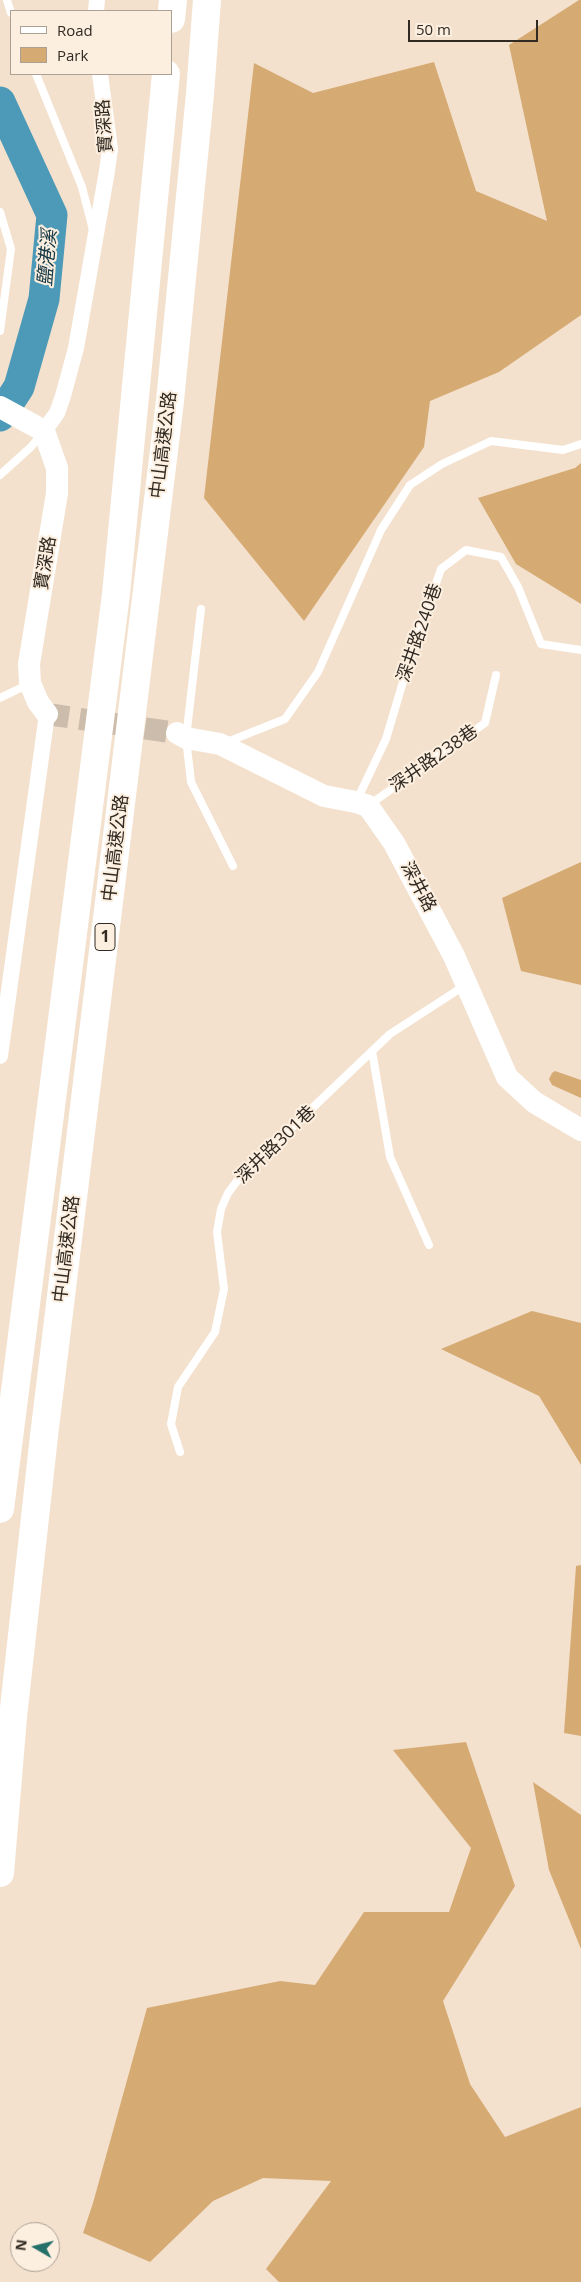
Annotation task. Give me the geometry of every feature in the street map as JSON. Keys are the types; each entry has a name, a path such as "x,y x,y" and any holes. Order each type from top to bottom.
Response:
{"highway":[{"name":"中山高速公路","path":"0,1873 14,1717 44,1436 170,401 200,94 207,0"},
{"name":"中山高速公路","path":"0,1509 116,594 166,75"}],"street":[{"name":"寶深路","path":"0,1056 48,714 38,702 30,683 29,664 58,482 54,459 44,431 56,413 63,396 83,317 110,149 100,75"},
{"path":"0,407 44,431"},
{"path":"182,736 220,744 324,796 362,804"},
{"name":"深井路","path":"362,804 394,843 454,956 508,1077 534,1102 581,1130"}],"lane":[{"path":"36,75 82,188 95,239"},
{"path":"0,212 11,249 0,331"},
{"path":"0,475 31,447 44,431"},
{"path":"220,744 285,719 318,672 381,530 410,485 442,464 491,441 564,450 581,444"},
{"name":"深井路240巷","path":"362,804 386,739 408,665 441,569 466,550 501,556 518,587 541,644 581,650"},
{"path":"201,609 182,736 191,782 233,866"},
{"name":"深井路238巷","path":"362,804 485,723 496,676"},
{"path":"0,698 30,683"},
{"name":"深井路301巷","path":"180,1452 171,1424 178,1387 215,1332 224,1290 217,1232 228,1193 241,1176 390,1034 466,984"},
{"path":"372,1051 390,1157 429,1245"}],"green space":[{"path":"581,0 581,315 499,372 430,401 424,447 304,621 204,498 254,63 313,93 434,62 476,191 547,221 509,45"},
{"path":"581,463 581,604 516,564 478,498 575,468"},
{"path":"581,862 581,985 521,971 502,898"},
{"path":"555,1071 581,1080 581,1098 552,1085 549,1079"},
{"path":"532,1311 581,1323 581,1465 539,1396 441,1349"},
{"path":"581,1565 581,1736 564,1733 576,1566"},
{"path":"466,1742 515,1886 443,2001 470,2084 505,2137 581,2107 581,2282 279,2282 266,2269 331,2181 263,2178 213,2201 150,2262 83,2233 147,2008 280,1981 315,1985 364,1912 449,1912 471,1848 393,1750"},
{"path":"533,1782 581,1815 581,1949 549,1870"}],"waterway":[{"name":"鹽港溪","path":"0,102 52,215 44,299 19,387 0,416"}],"tunnel":[{"path":"47,714 177,733"}]}
